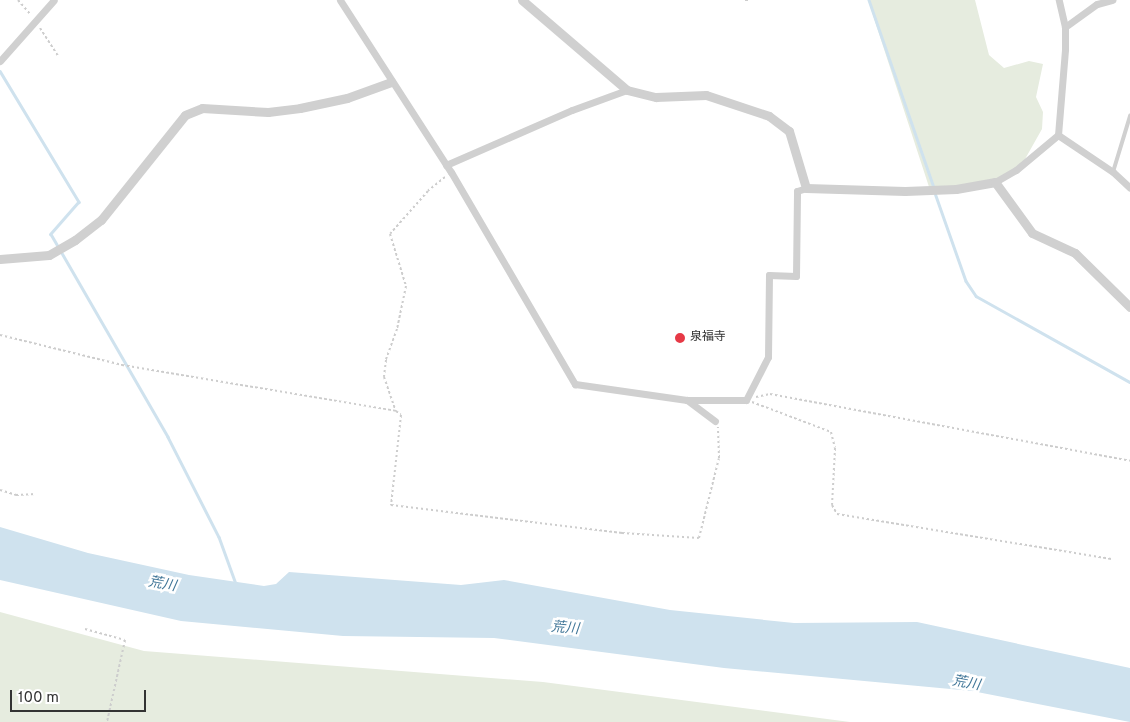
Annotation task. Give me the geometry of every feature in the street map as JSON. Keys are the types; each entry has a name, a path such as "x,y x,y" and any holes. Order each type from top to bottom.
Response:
{"street":[{"path":"0,61 54,0"},
{"path":"340,0 391,82 451,172 575,384 687,400 746,400 768,357 769,275 796,276 797,191 806,188 905,191 956,189 995,182 1016,170 1058,135 1065,28 1059,0"},
{"path":"522,0 627,90 656,97 706,95 769,116 790,131 806,188"},
{"path":"1065,28 1097,4 1112,0"},
{"path":"0,259 49,255 75,240 101,220 185,114 202,108 268,112 300,108 347,98 391,82"},
{"path":"446,165 572,110 627,90"},
{"path":"1058,135 1114,172 1130,188"},
{"path":"995,182 1032,233 1076,253 1130,307"},
{"path":"687,400 715,421"}],"lane":[{"path":"1114,172 1130,116"}],"path":[{"path":"396,411 384,377 386,360 397,329 406,286 390,234 428,191 451,172"},
{"path":"0,335 122,365 396,411 401,415 391,505 622,533 699,538 719,458 719,430 715,421"},
{"path":"746,400 770,394 1130,461"},
{"path":"746,400 831,432 834,448 832,505 837,514 1111,559"},
{"path":"0,490 16,495 36,494"},
{"path":"85,629 125,640 107,722"}],"shaded area":[{"path":"868,0 975,0 989,55 1004,68 1029,61 1043,64 1036,97 1043,112 1042,129 1020,168 995,182 930,190"},
{"path":"0,612 144,651 543,682 850,722 0,722"}],"water":[{"name":"荒川","path":"0,527 88,553 189,575 264,586 276,584 289,572 461,585 504,580 670,610 794,623 917,622 1130,668 1130,722 972,691 724,668 494,638 343,636 181,621 0,580"}],"waterway":[{"path":"869,0 934,188"},
{"path":"0,71 79,202 51,234 168,437 219,537 236,584"},
{"path":"935,193 966,281 976,296 1130,382"}],"place":[{"name":"泉福寺","path":"680,338"}]}
